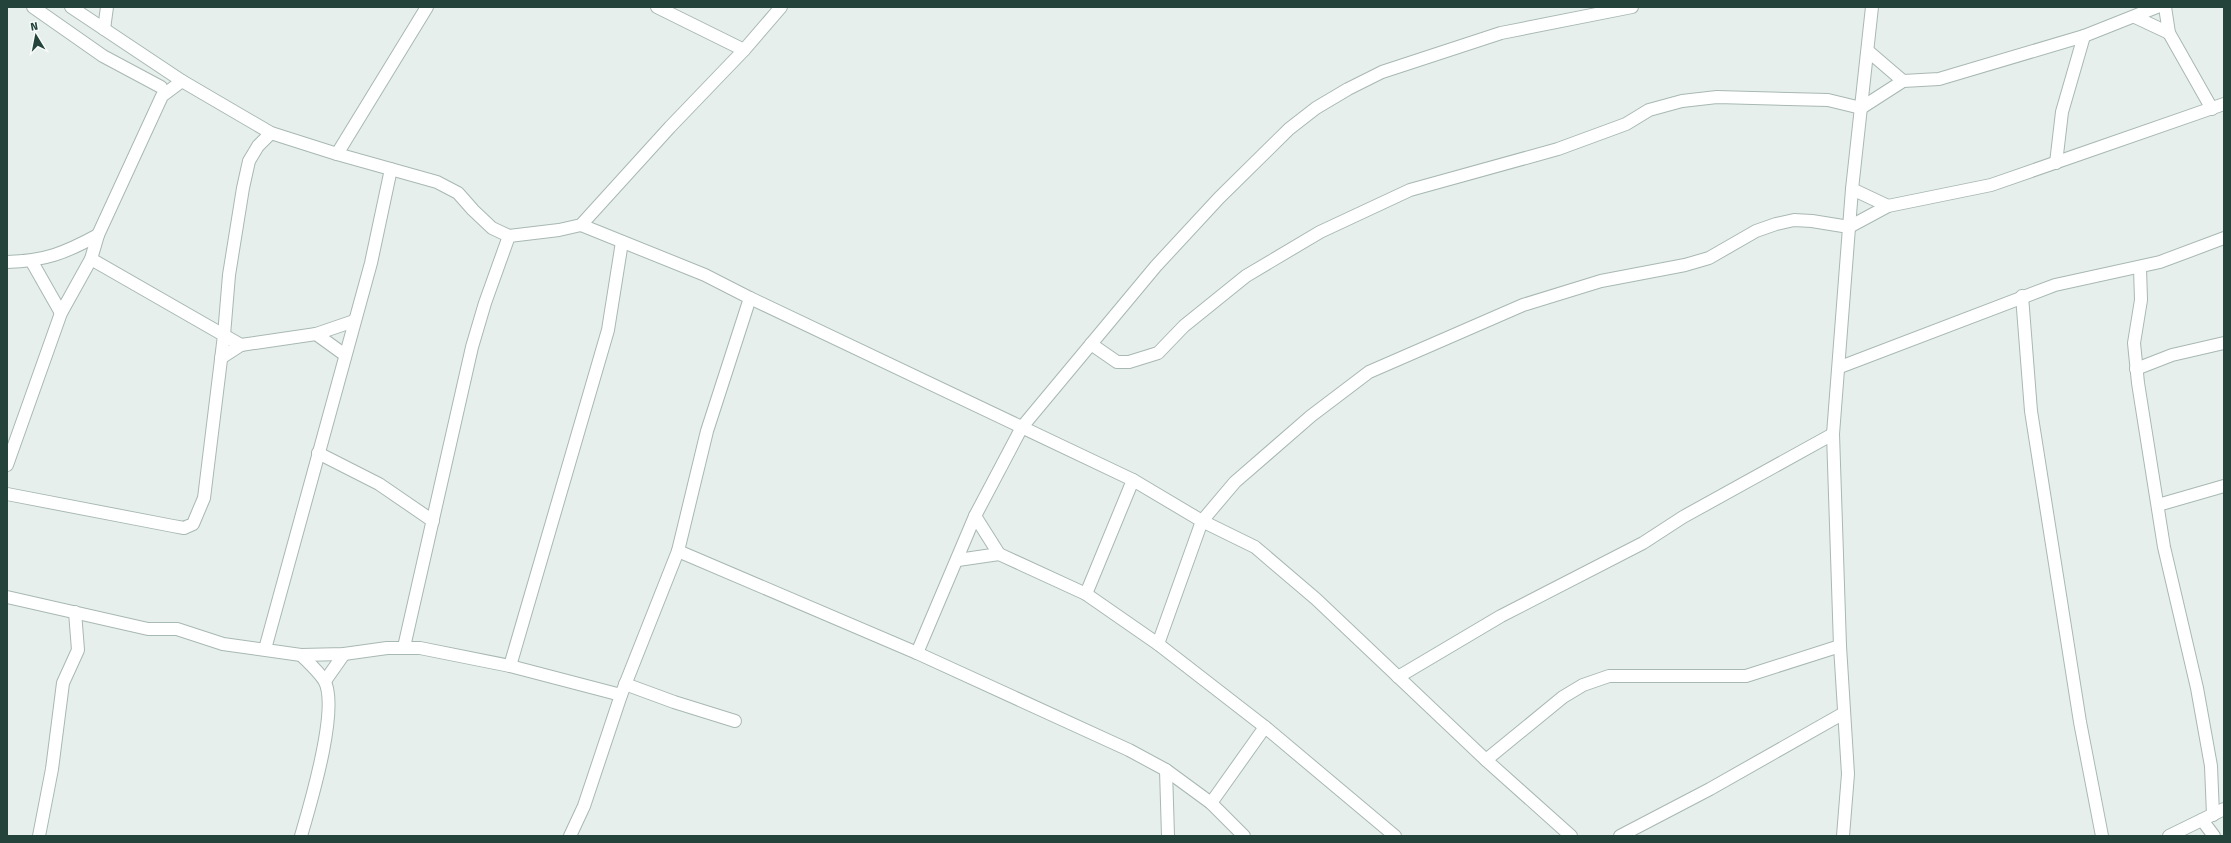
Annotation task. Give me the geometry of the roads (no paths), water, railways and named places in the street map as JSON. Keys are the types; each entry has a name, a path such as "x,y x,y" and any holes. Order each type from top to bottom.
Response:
{"street":[{"path":"33,7 103,56 162,91"},
{"path":"71,7 182,81 271,133 337,154 437,182 458,192 473,210 492,228 510,236 559,230 581,225 670,127 744,50 781,7"},
{"path":"104,29 107,7"},
{"path":"337,154 427,7"},
{"path":"657,7 744,50"},
{"path":"917,652 958,560 975,516 1022,427 1156,266 1219,198 1289,129 1322,104 1382,72 1450,48 1501,33 1632,7"},
{"path":"1844,836 1848,774 1840,646 1833,434 1840,366 1852,189 1872,7"},
{"path":"1091,344 1117,362 1129,362 1158,353 1184,326 1246,276 1320,232 1410,190 1564,146 1626,124 1650,110 1682,100 1717,97 1828,100 1860,108 1903,81 1939,78 2084,36 2157,7"},
{"path":"2165,7 2169,33 2212,109"},
{"path":"2135,17 2169,33"},
{"path":"2056,163 2062,112 2084,36"},
{"path":"1868,51 1903,81"},
{"path":"7,465 60,313 91,259 98,235 162,91 156,63"},
{"path":"162,91 182,81"},
{"path":"1158,644 1202,521 1235,482 1310,416 1376,369 1523,305 1601,281 1685,265 1710,258 1756,230 1794,220 1812,221 1849,227 1888,206 1991,185 2224,104"},
{"path":"7,494 184,528 193,524 204,498 224,335 229,275 243,188 249,162 258,146 271,133"},
{"path":"265,649 344,355 371,263 391,169"},
{"path":"1852,189 1888,206"},
{"path":"581,225 705,275 750,298 1133,480 1202,521 1254,547 1316,599 1486,760 1571,836"},
{"path":"7,262 32,262 72,249 98,235"},
{"path":"404,647 472,347 485,303 510,236"},
{"path":"1840,366 2022,296 2055,285 2140,268 2167,260 2224,238"},
{"path":"510,666 608,330 622,242"},
{"path":"91,259 241,344"},
{"path":"32,262 60,313"},
{"path":"2140,268 2141,300 2134,343 2136,368 2164,547 2197,688 2211,766 2213,815"},
{"path":"2022,296 2032,418 2080,722 2102,836"},
{"path":"570,836 584,806 623,690 678,552 707,431 750,298"},
{"path":"221,358 241,344 316,334 354,321"},
{"path":"316,334 344,355"},
{"path":"2136,368 2172,355 2224,343"},
{"path":"1398,677 1501,616 1643,543 1683,517 1833,434"},
{"path":"318,453 379,484 433,521"},
{"path":"1086,594 1133,480"},
{"path":"2158,505 2224,486"},
{"path":"975,516 999,554"},
{"path":"678,552 917,652 1081,727 1166,770 1211,803 1244,836"},
{"path":"958,560 999,554 1086,594 1158,644 1265,727 1395,836"},
{"path":"7,597 148,629 177,629 223,644 301,655 344,654 404,647 420,648 623,690 674,702 735,721"},
{"path":"39,836 52,769 63,682 78,650 75,612"},
{"path":"1486,760 1563,697 1583,685 1609,676 1746,676 1840,646"},
{"path":"325,681 344,654"},
{"path":"301,655 325,681 328,722 318,779 302,836"},
{"path":"1620,836 1710,789 1844,713"},
{"path":"1211,803 1265,727"},
{"path":"1166,770 1168,836"},
{"path":"2169,836 2224,809"},
{"path":"2202,820 2214,836"}]}
